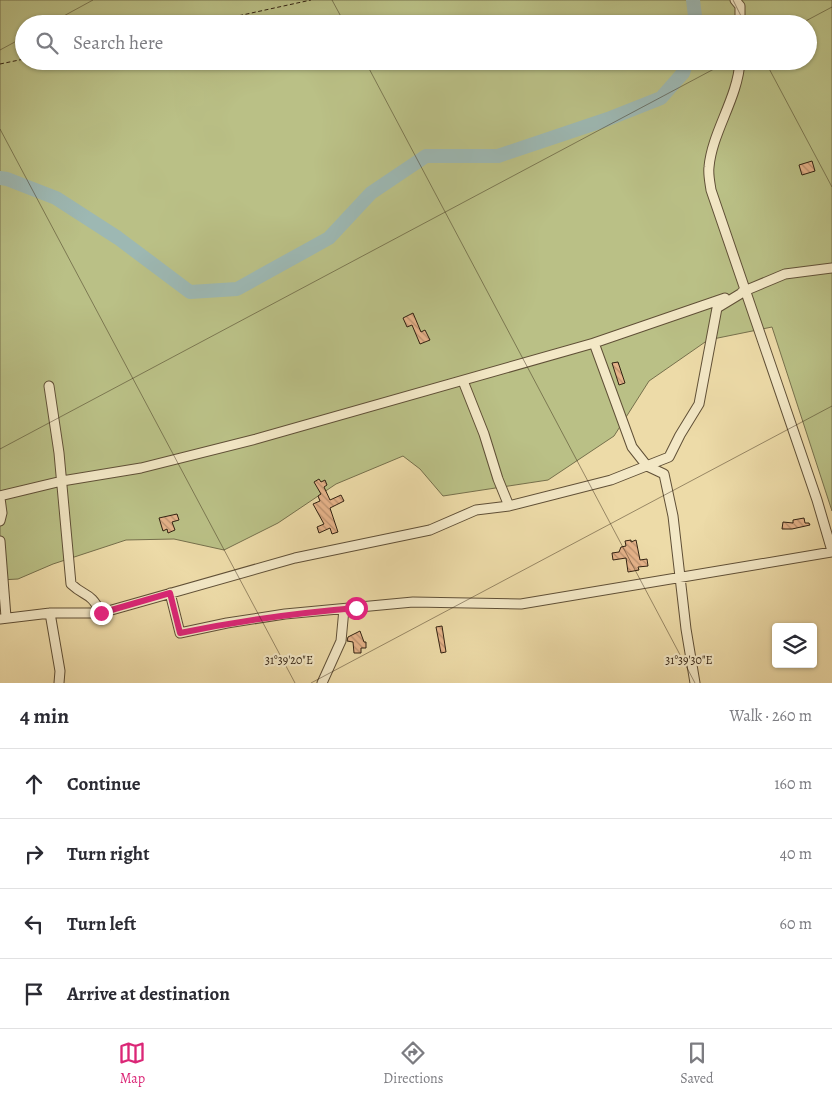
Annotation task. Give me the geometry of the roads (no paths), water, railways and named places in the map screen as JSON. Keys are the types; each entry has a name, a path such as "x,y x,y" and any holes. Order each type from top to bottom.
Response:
{"street":[{"path":"736,0 740,6 740,15"},
{"path":"170,593 180,633 276,616 413,602 521,604 832,552 817,500 711,190 709,167 716,138 730,104 738,70"},
{"path":"0,520 2,513 0,497 62,480 141,468 256,439 594,343 746,291 785,274 832,268"},
{"path":"0,542 3,618 50,613 101,613 294,558 430,530 476,510 510,506 611,480 669,457 699,404 717,308 746,291"},
{"path":"594,343 632,447 647,466 664,474 674,516 686,629 696,683"},
{"path":"463,381 484,434 498,480 510,506"},
{"path":"49,386 62,480 71,584 95,600 101,613"},
{"path":"322,683 342,641 344,609"},
{"path":"50,613 60,671 59,683"}],"waterway":[{"path":"693,0 695,15"},
{"path":"0,178 56,198 118,238 190,292 237,289 329,238 371,193 426,156 498,156 608,119 661,98 684,70"}]}
